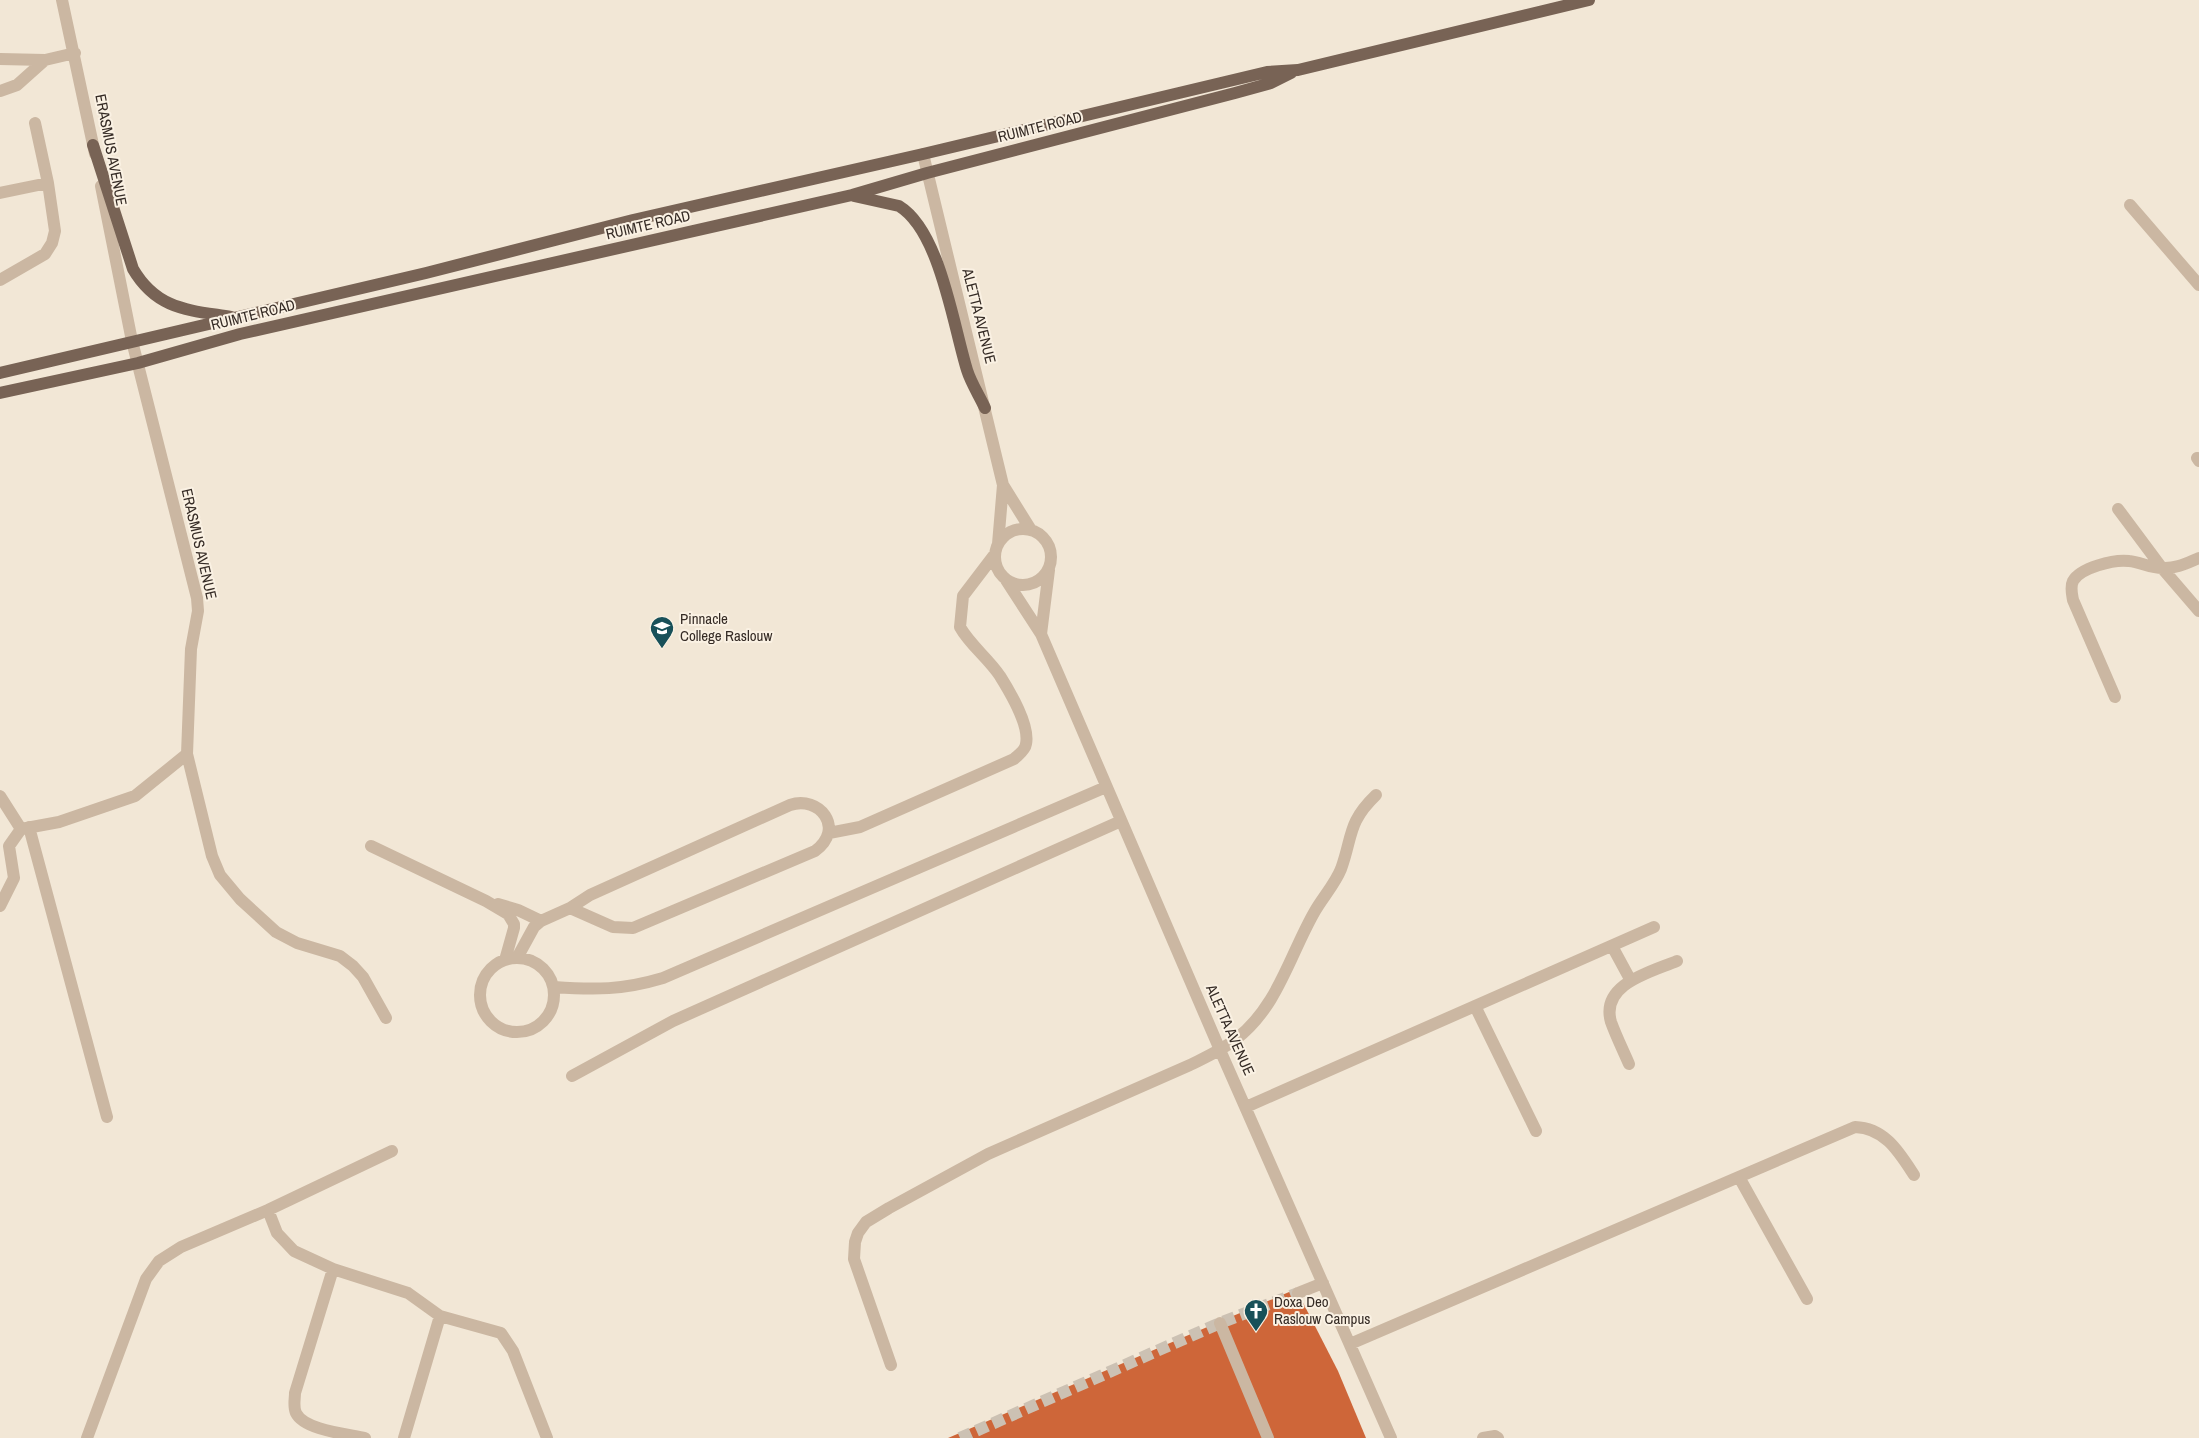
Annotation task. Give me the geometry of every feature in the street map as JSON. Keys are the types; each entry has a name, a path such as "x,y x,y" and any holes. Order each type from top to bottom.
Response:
{"main road":[{"name":"RUIMTE ROAD","path":"0,373 436,271 632,220 923,154 1267,72 1298,70 1589,0"},
{"name":"RUIMTE ROAD","path":"0,393 138,363 240,334 852,196 928,172 1271,83 1298,70"},
{"path":"93,145 133,269 141,282 153,295 171,305 238,318"},
{"path":"852,196 899,206 921,228 948,295 968,371 985,408"}],"street":[{"name":"ERASMUS AVENUE","path":"62,0 75,54 132,341 198,606 192,649 187,754 212,856 220,875 240,900 276,932 297,943 340,956 353,966 363,977 386,1018"},
{"path":"0,59 45,60 75,54"},
{"path":"0,91 17,85 45,60"},
{"path":"0,280 45,254 52,243 55,224 35,123"},
{"name":"ALETTA AVENUE","path":"923,154 1003,485 1031,530"},
{"path":"0,194 48,183"},
{"path":"2130,205 2199,285"},
{"name":"ALETTA AVENUE","path":"996,549 1003,485"},
{"path":"2118,509 2162,568 2199,611"},
{"path":"829,833 860,827 1014,759 1023,750 1026,745 1026,731 1022,716 999,675 960,627 963,596 1004,536 1012,531 1031,530 1044,538 1051,550 1052,560 1041,634"},
{"path":"996,549 996,564 1000,573 1006,580 1015,584 1035,583 1043,578 1049,570"},
{"path":"2114,697 2073,600 2071,586 2073,581 2079,573 2101,564 2116,561 2127,560 2162,568 2176,568 2199,558"},
{"name":"ALETTA AVENUE","path":"1006,580 1041,634 1220,1050 1391,1438"},
{"path":"0,906 14,878 9,846 25,828 59,822 135,796 187,754"},
{"path":"554,987 587,989 625,988 664,978 1106,787"},
{"path":"891,1365 854,1259 855,1242 866,1222 988,1154 1220,1050 1252,1025 1278,987 1315,911 1340,870 1349,835 1356,819 1364,806 1376,795"},
{"path":"0,796 25,828 108,1117"},
{"path":"511,959 534,927 541,921 570,908 590,895 798,803 806,804 821,811 828,821 829,833 824,844 815,851 632,928 613,927 570,908"},
{"path":"572,1076 673,1021 1121,821"},
{"path":"371,846 486,901 508,914 514,924 511,959"},
{"path":"486,901 518,910 541,921"},
{"path":"1246,1107 1654,927"},
{"path":"1612,946 1631,982"},
{"path":"511,959 529,960 540,966 549,975 554,987 553,1004 545,1021 535,1028 524,1032 512,1032 500,1028 491,1021 484,1011 480,999 481,987 486,976 494,966 511,959"},
{"path":"1629,1064 1611,1021 1609,1008 1612,996 1623,986 1677,961"},
{"path":"1475,1006 1536,1131"},
{"path":"1350,1344 1855,1127 1869,1128 1883,1136 1896,1147 1914,1175"},
{"path":"87,1438 146,1279 169,1253 268,1210 392,1151"},
{"path":"1739,1177 1806,1299"},
{"path":"268,1210 278,1233 289,1247 333,1269 408,1293 440,1316 492,1330 504,1336 513,1351 547,1438"},
{"path":"333,1269 295,1393 294,1404 296,1413 303,1422 324,1430 365,1438"},
{"path":"1298,1293 1323,1283"},
{"path":"404,1438 440,1316"},
{"path":"1220,1323 1268,1438"},
{"path":"1483,1438 1494,1436 1498,1438"}],"building":[{"name":"Doxa Deo Raslouw Campus","path":"1296,1289 1338,1371 1366,1438 948,1438"}],"tunnel":[{"path":"960,1438 1220,1323 1298,1293"}],"place":[{"name":"Pinnacle College Raslouw","path":"662,649"},
{"name":"Doxa Deo Raslouw Campus","path":"1256,1332"}]}
